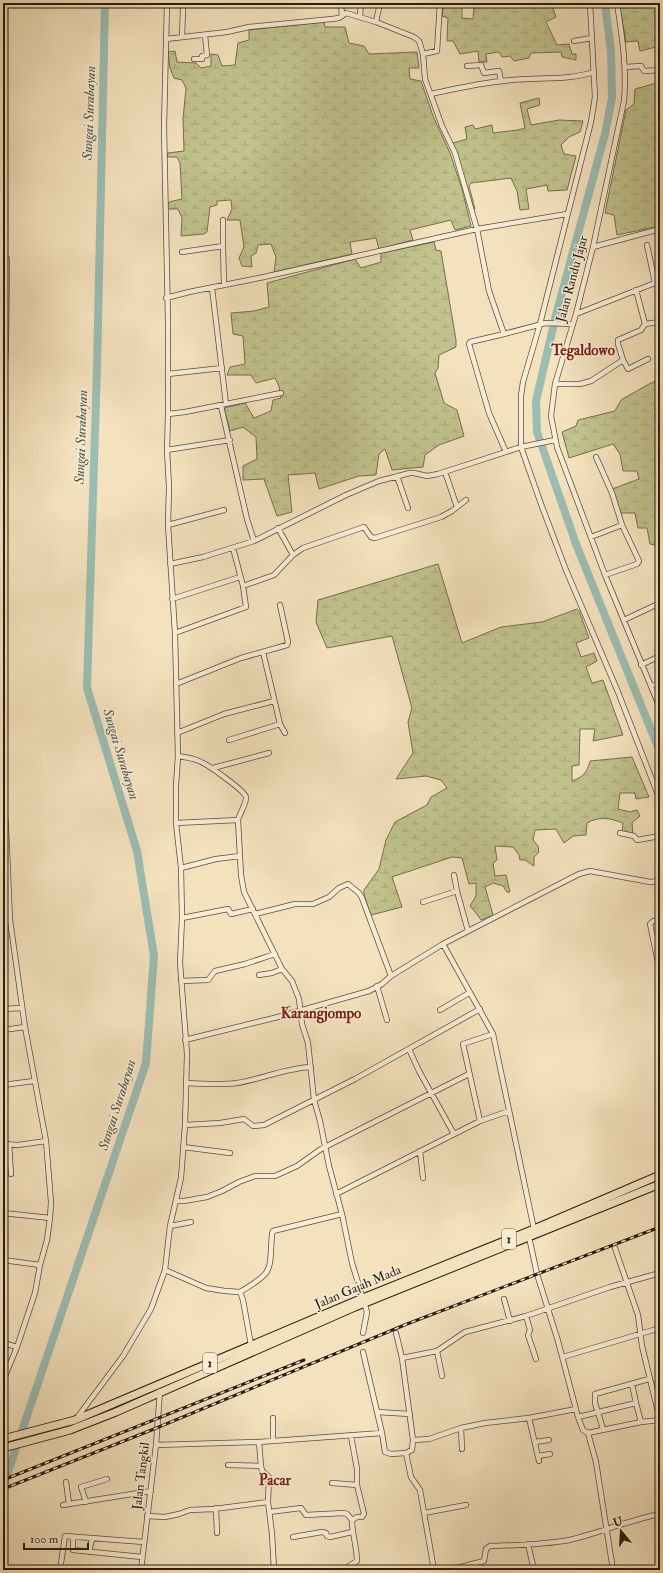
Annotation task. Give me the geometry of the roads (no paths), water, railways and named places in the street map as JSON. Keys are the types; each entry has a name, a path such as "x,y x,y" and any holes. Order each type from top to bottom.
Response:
{"highway":[{"name":"Jalan Gajah Mada","path":"68,1426 75,1420 160,1384 660,1176"},
{"name":"Jalan Gajah Mada","path":"68,1426 160,1392 359,1302 529,1237 660,1184"},
{"name":"1","path":"3,1440 68,1426"},
{"name":"1","path":"3,1448 68,1426"}],"street":[{"path":"75,1420 123,1356 151,1309 165,1270 170,1226 181,1178 185,1125 187,1083 186,1040 180,956 182,918 181,868 176,822 178,756 176,684 177,632 172,564 169,487 168,298 164,127 167,3"},
{"path":"341,3 342,16"},
{"path":"360,16 361,3"},
{"path":"376,22 380,3"},
{"path":"423,54 437,51 440,3"},
{"path":"590,3 595,97 591,122 540,324 523,382 521,396 524,446 541,504 566,570 618,692 660,800"},
{"name":"Jalan Randu Jajar","path":"617,3 628,67 624,101 593,247 576,314 554,384 551,416 553,441 645,663 656,685 660,708"},
{"path":"182,37 183,9"},
{"path":"166,39 227,32 249,27 332,19 347,13 376,22 414,37 419,41 423,54 424,74 442,126 455,153 477,228 489,291 504,334"},
{"path":"194,59 202,59 202,56 207,56 205,35"},
{"path":"574,41 592,38"},
{"path":"467,66 481,65 484,73 498,71 501,81"},
{"path":"628,67 641,66 644,71 660,70"},
{"path":"431,94 501,81 566,78 594,72"},
{"path":"168,298 189,292 224,286 477,228 567,214"},
{"path":"223,220 224,286"},
{"path":"593,247 660,229"},
{"path":"576,314 658,282 647,245"},
{"path":"182,252 223,246"},
{"path":"3,403 6,343 7,259"},
{"path":"212,288 222,368 223,405 247,519 254,541"},
{"path":"636,290 645,324 641,330 618,341 623,360 628,369 648,359"},
{"path":"645,324 660,322"},
{"path":"506,452 489,413 469,344 470,342 540,324 572,324"},
{"path":"554,384 580,384 590,381 623,360"},
{"path":"168,374 222,368"},
{"path":"168,414 223,405 281,393"},
{"path":"169,450 230,440"},
{"path":"172,564 254,541 346,495 397,476 414,473 430,476 524,446 553,441"},
{"path":"596,457 612,493 622,525 639,562 608,574"},
{"path":"445,472 457,507"},
{"path":"397,476 408,508"},
{"path":"243,586 274,575 293,555 303,548 364,527 371,537 375,538 441,517 466,500"},
{"path":"170,524 224,510"},
{"path":"593,536 622,525"},
{"path":"278,528 293,555"},
{"path":"177,632 246,607 243,586 233,548"},
{"path":"174,598 240,577"},
{"path":"627,619 660,603"},
{"path":"176,684 234,661 285,646 287,644 280,605"},
{"path":"263,652 280,724 285,733"},
{"path":"645,663 660,656"},
{"path":"177,733 224,714 274,701"},
{"path":"229,740 280,724"},
{"path":"213,768 269,753"},
{"path":"178,756 199,760 213,768 245,794 246,803 240,811 238,820 241,875 244,892 282,969 292,981 297,991 299,1010 308,1043 312,1101 320,1121 322,1149 336,1194 339,1215 352,1263 359,1302 367,1312 363,1333"},
{"path":"3,796 6,827 5,855 10,920 25,1027 46,1141 51,1202 47,1240 35,1293 17,1347 3,1381"},
{"path":"176,822 238,820"},
{"path":"620,833 634,836 637,840 660,836"},
{"path":"181,868 216,859 240,856"},
{"path":"186,1040 278,1017 369,991 443,944 583,872 608,874 650,882 660,881"},
{"path":"454,874 468,931"},
{"path":"182,918 228,909 231,914 255,912 295,904 313,904 329,897 339,888 348,884 359,893 362,898 391,976"},
{"path":"423,902 457,891"},
{"path":"3,922 10,920"},
{"path":"660,921 651,922 650,927 660,972"},
{"path":"443,944 493,1034 534,1229"},
{"path":"181,981 208,980 214,971 245,964 275,954"},
{"path":"259,975 272,973 282,969"},
{"path":"377,986 387,1020"},
{"path":"440,1010 469,993"},
{"path":"3,1009 22,1008"},
{"path":"185,1125 220,1123 244,1119 253,1126 264,1125 409,1049 480,1009"},
{"path":"3,1030 25,1027"},
{"path":"480,1121 463,1044 493,1034"},
{"path":"409,1049 454,1134"},
{"path":"187,1083 237,1083 309,1067"},
{"path":"176,1201 207,1197 255,1176 275,1176 297,1166 322,1149 469,1074"},
{"path":"3,1084 34,1080"},
{"path":"336,1194 480,1121 509,1111"},
{"path":"3,1144 18,1145 46,1141"},
{"path":"9,1144 11,1174"},
{"path":"183,1147 230,1153"},
{"path":"420,1151 423,1178"},
{"path":"3,1214 50,1218"},
{"path":"165,1270 206,1288 240,1292 261,1279 269,1268 273,1231 339,1215"},
{"path":"170,1226 191,1222"},
{"path":"529,1237 537,1274 549,1308 578,1417 583,1430 588,1434 596,1462 613,1570"},
{"path":"588,1434 640,1422 660,1420 649,1379 640,1334 640,1324 615,1248"},
{"path":"3,1260 40,1266"},
{"path":"402,1358 438,1351 465,1332 510,1321 627,1282 660,1274"},
{"path":"240,1292 243,1300 251,1346"},
{"path":"504,1298 510,1321"},
{"path":"526,1316 530,1330 528,1335 536,1359"},
{"path":"563,1357 660,1328"},
{"path":"363,1352 379,1433 385,1452 391,1454 406,1453 412,1450 413,1440 402,1358 396,1333"},
{"path":"3,1343 17,1347"},
{"path":"438,1351 442,1376"},
{"path":"603,1430 595,1394 649,1379"},
{"name":"Jalan Tangkil","path":"141,1570 156,1444 160,1384"},
{"path":"632,1384 640,1422"},
{"path":"578,1417 636,1403"},
{"path":"413,1440 429,1439 461,1428 485,1423 529,1418 576,1409"},
{"path":"376,1412 410,1414"},
{"path":"273,1418 273,1440"},
{"path":"529,1418 538,1458 550,1454"},
{"path":"461,1428 462,1449"},
{"path":"156,1444 259,1442 379,1433"},
{"path":"351,1436 358,1475 357,1485 364,1514 363,1516 352,1520"},
{"path":"535,1442 549,1440"},
{"path":"259,1442 262,1471 269,1477 268,1502 276,1570 295,1570"},
{"path":"406,1453 411,1478 420,1490 434,1570"},
{"path":"228,1465 261,1466"},
{"path":"86,1502 81,1487 106,1480"},
{"path":"66,1482 69,1504"},
{"path":"332,1483 357,1485"},
{"path":"63,1505 151,1491"},
{"path":"147,1516 165,1517 190,1510 268,1502"},
{"path":"424,1512 466,1505"},
{"path":"216,1508 217,1533"},
{"path":"269,1512 301,1508 306,1515 346,1513 352,1520 352,1532 357,1553 357,1561 349,1566 347,1570"},
{"path":"449,1570 484,1560 486,1549 490,1546 570,1540 606,1528 660,1514"},
{"path":"293,1537 322,1532 326,1533 327,1536 330,1537 352,1532"},
{"path":"60,1570 64,1537 66,1536 73,1538 144,1542"},
{"path":"73,1538 73,1550 142,1557"},
{"path":"90,1552 92,1539"},
{"path":"528,1544 534,1570"}],"waterway":[{"name":"Sungai Surabayan","path":"3,1487 146,1063 154,956 137,851 87,688 97,367 105,3"},
{"path":"605,3 611,52 612,98 605,134 556,315 536,401 537,432 576,544 660,752"}],"railway":[{"path":"3,1489 154,1429 407,1324 660,1227"},
{"path":"3,1480 304,1360"}],"district":[{"name":"Tegaldowo","path":"583,350"},
{"name":"Karangjompo","path":"321,1013"},
{"name":"Pacar","path":"275,1480"}]}
